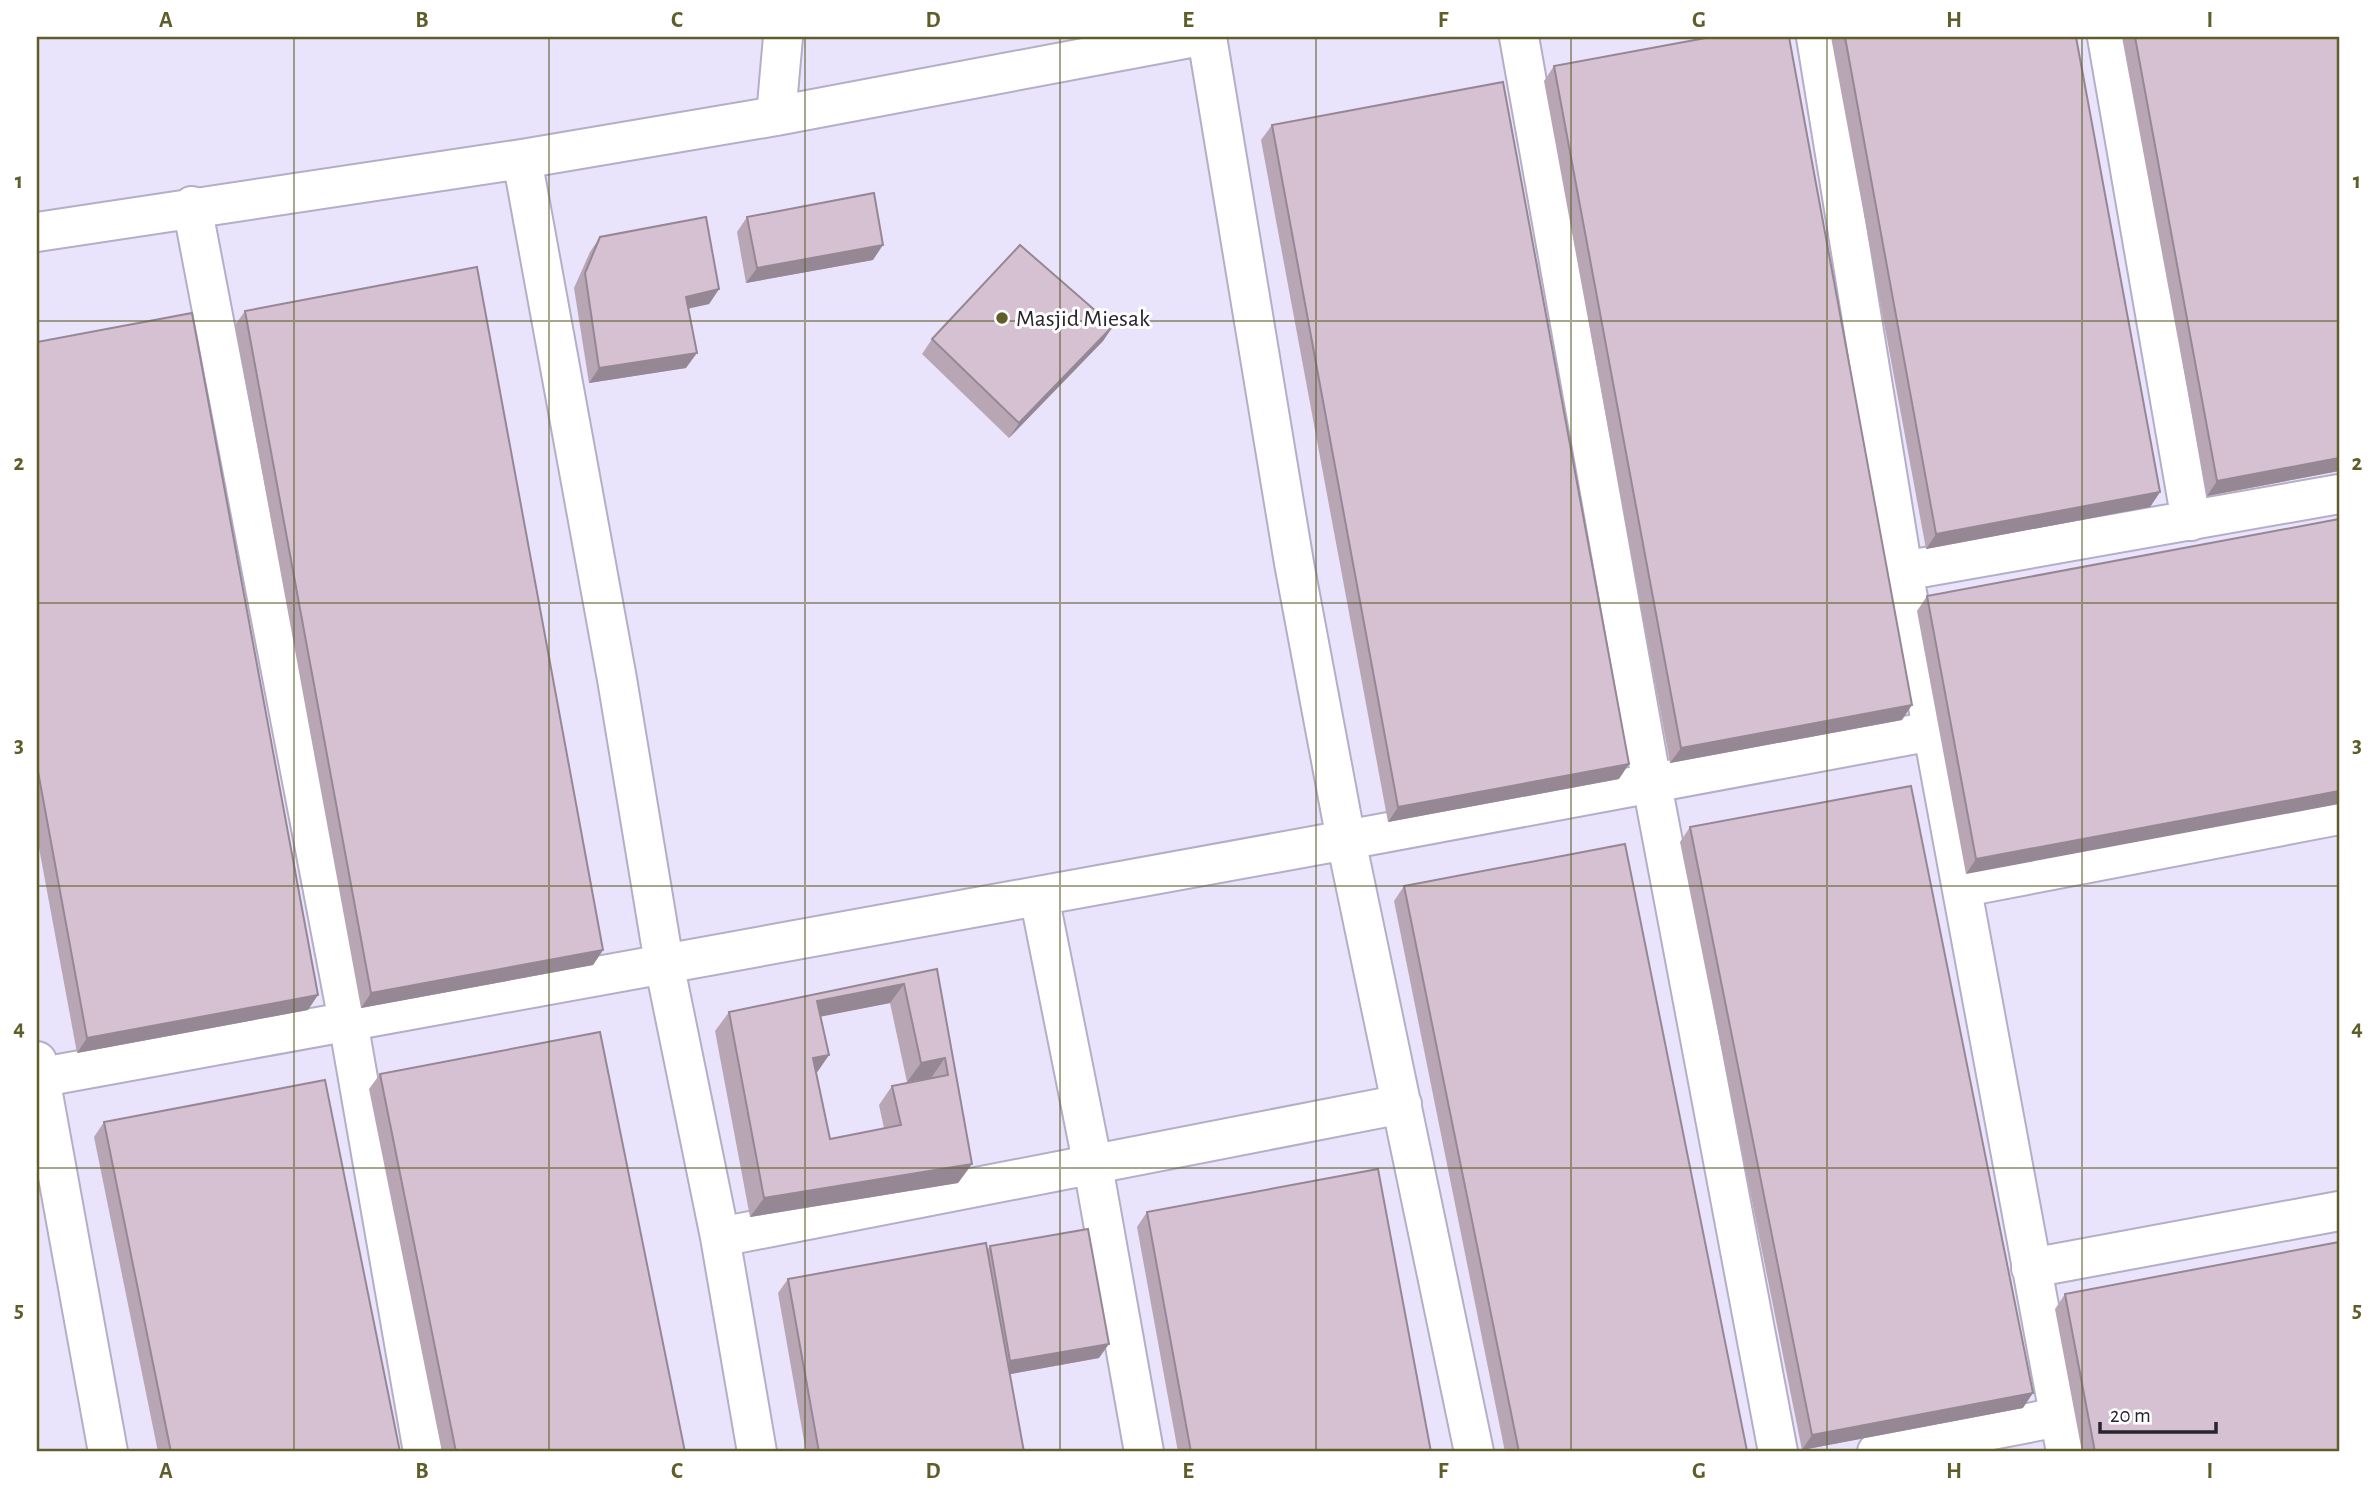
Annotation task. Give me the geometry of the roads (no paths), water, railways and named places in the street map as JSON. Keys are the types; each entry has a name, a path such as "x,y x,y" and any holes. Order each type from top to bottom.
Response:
{"street":[{"path":"776,116 783,37"},
{"path":"37,232 192,206 522,159 776,116 1195,37"},
{"path":"1207,37 1294,563 1346,841 1474,1452"},
{"path":"1519,37 1651,784 1778,1452"},
{"path":"1816,37 1903,571 1964,887 2062,1434 1877,1452"},
{"path":"2107,37 2191,521"},
{"path":"522,159 617,679 664,963 719,1237 757,1452"},
{"path":"192,206 348,1021 424,1452"},
{"path":"1903,571 2339,494"},
{"path":"108,1452 38,1072 348,1021 1346,841 1932,731"},
{"path":"1964,887 2339,816"},
{"path":"1039,896 1093,1166 1144,1452"},
{"path":"719,1237 1402,1104"},
{"path":"2031,1268 2339,1211"}],"place":[{"name":"Masjid Miesak","path":"1002,318"}]}
